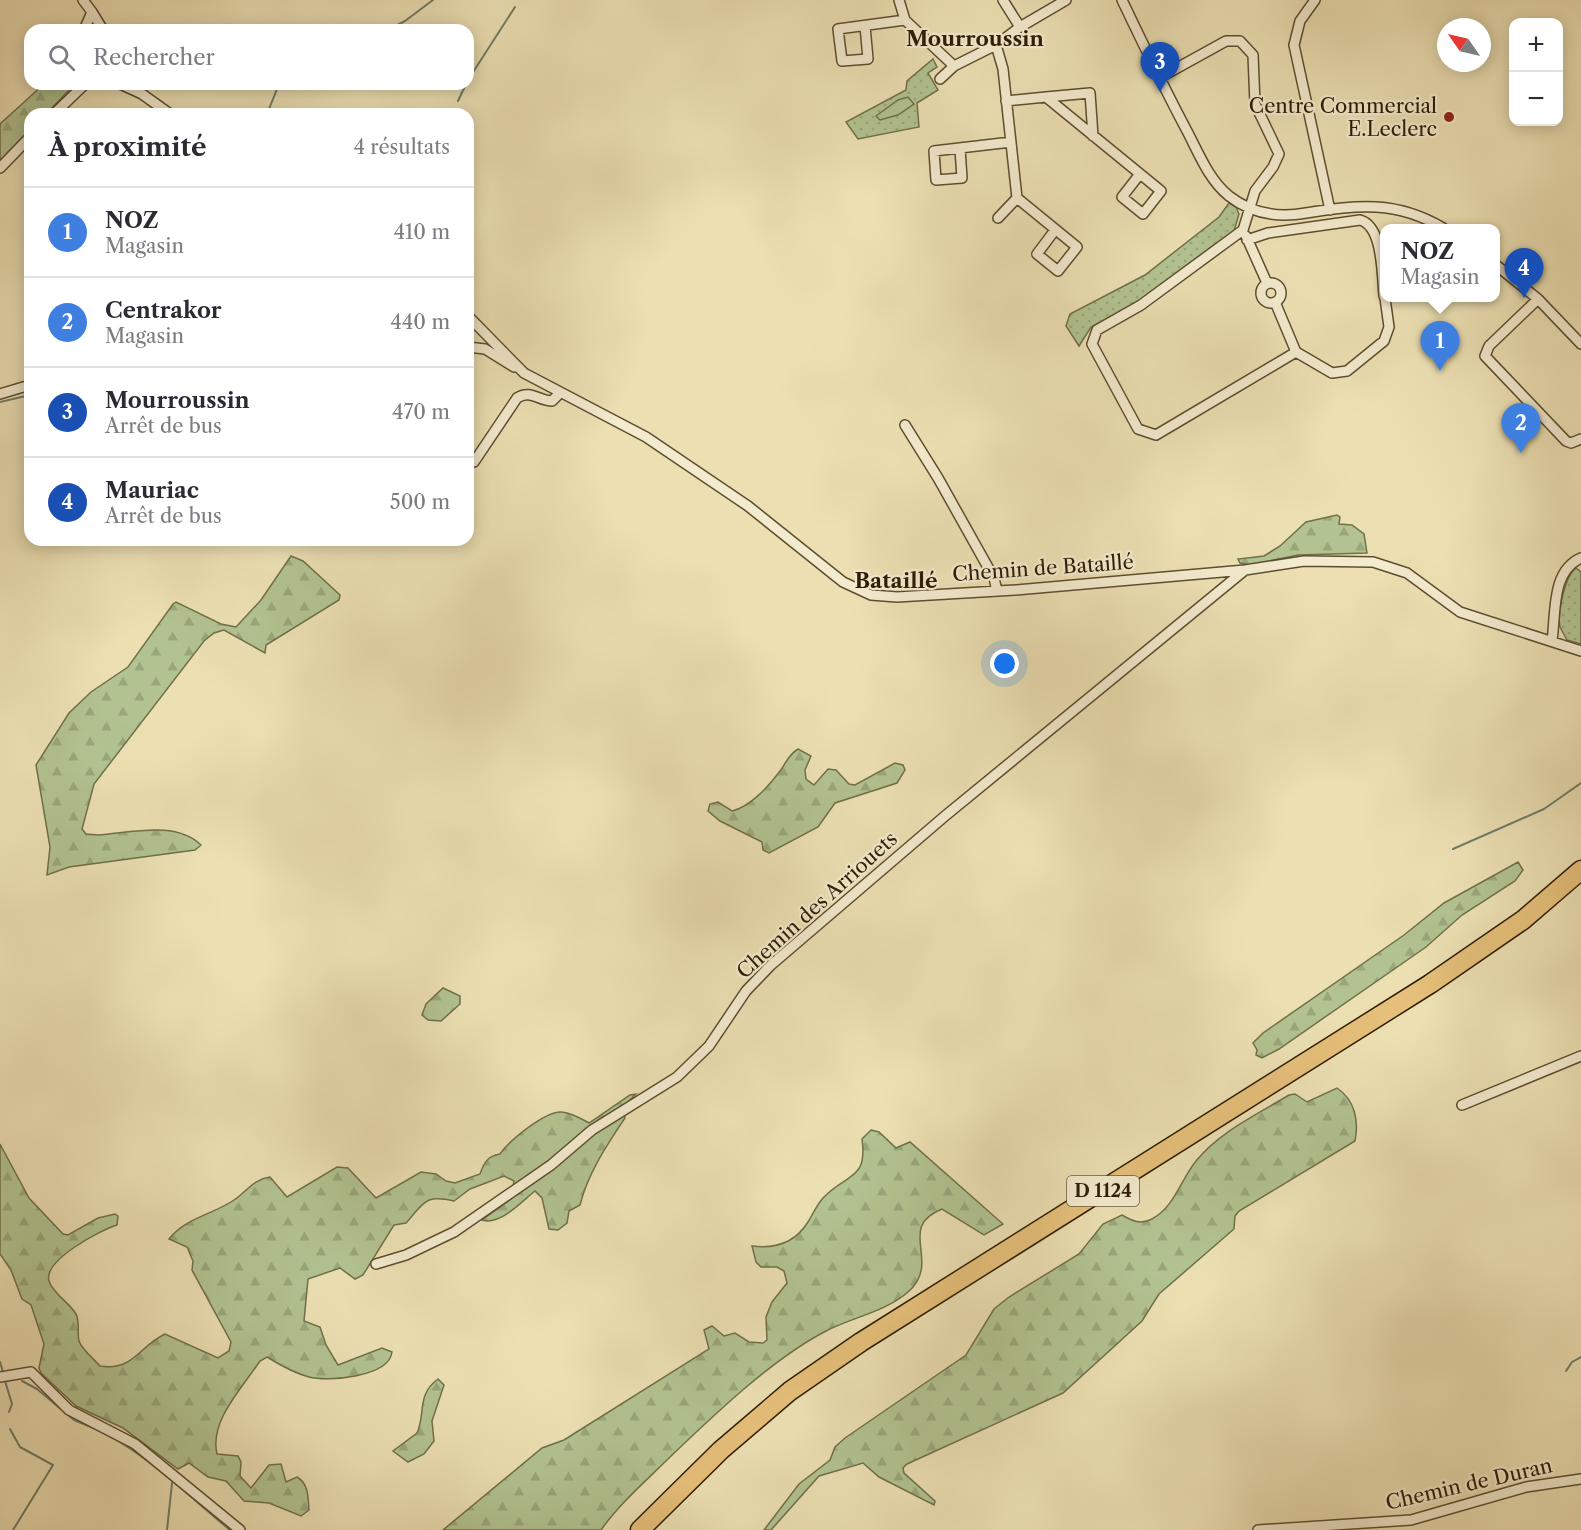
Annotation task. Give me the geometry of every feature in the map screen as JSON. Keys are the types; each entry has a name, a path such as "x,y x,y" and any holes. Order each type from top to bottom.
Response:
{"highway":[{"name":"D 1124","path":"640,1530 721,1450 799,1385 861,1342 1430,984 1523,920 1581,870"}],"street":[{"path":"83,0 99,24"},
{"path":"898,0 905,20 954,66"},
{"path":"1003,0 1020,27"},
{"path":"940,79 954,66 996,45 1020,27 1066,0"},
{"path":"1122,0 1159,78 1212,177 1230,197 1248,208 1278,216 1364,205 1384,206 1408,212 1434,224"},
{"path":"1315,0 1300,21 1294,45 1330,210"},
{"path":"87,24 92,12"},
{"path":"865,26 868,59 842,62 838,29 905,20"},
{"path":"1159,78 1226,41 1240,41 1247,46 1254,66 1255,104 1279,154 1248,208 1243,230 1267,283"},
{"path":"996,45 1003,69 1017,198 1077,247 1058,271 1037,254 1055,230"},
{"path":"60,108 79,90"},
{"path":"133,90 162,108"},
{"path":"139,90 142,94"},
{"path":"1006,100 1090,93 1093,136"},
{"path":"1046,97 1161,191 1143,214 1122,197 1140,174"},
{"path":"960,148 1011,142"},
{"path":"0,168 24,143"},
{"path":"998,218 1017,198"},
{"path":"1247,240 1268,233 1360,220 1366,222 1376,232 1380,261"},
{"path":"1243,230 1141,305 1104,324 1097,330 1092,344 1138,429 1150,435 1156,435 1296,352"},
{"path":"1500,268 1538,299 1581,344"},
{"path":"1267,283 1273,283 1280,288 1280,298 1275,302 1268,303 1262,297 1261,289 1267,283"},
{"path":"1538,299 1489,346 1485,356 1566,441 1571,443 1581,439"},
{"path":"1275,302 1296,352 1332,373 1347,371 1384,341 1389,327 1386,302"},
{"name":"Chemin de Bataillé","path":"474,322 524,373 646,437 748,506 843,582 857,590 882,597 997,591 1245,570 1304,561 1335,560 1383,564 1407,573 1460,612 1581,651"},
{"path":"474,348 485,349 524,373"},
{"path":"0,394 24,387"},
{"path":"474,462 517,398 523,394 531,394 552,401 559,394"},
{"path":"905,425 938,478 994,578 997,591"},
{"path":"1552,641 1561,578 1571,563 1581,558"},
{"name":"Chemin des Arriouets","path":"376,1264 406,1255 454,1232 551,1165 592,1130 685,1071 709,1046 746,991 777,960 999,771 1245,570"},
{"path":"1462,1105 1581,1056"},
{"path":"0,1377 31,1372 69,1410 135,1444 240,1530"},
{"name":"Chemin de Duran","path":"1258,1530 1410,1520 1526,1486 1581,1479"}],"green space":[{"path":"933,59 937,67 928,73 938,90 917,103 919,127 858,139 846,122 906,90 907,81"},
{"path":"37,90 69,90 52,108 24,108 24,136 0,161 0,124"},
{"path":"908,97 914,104 898,115 880,120 876,116 898,100"},
{"path":"1229,203 1236,207 1239,214 1234,231 1140,301 1091,327 1079,346 1066,326 1070,314 1145,275 1219,217"},
{"path":"1337,515 1340,517 1339,524 1352,525 1364,534 1367,553 1298,555 1250,565 1240,563 1238,559 1264,556 1280,546 1306,522"},
{"path":"291,556 303,561 340,595 339,600 266,645 265,653 224,630 214,633 204,641 94,784 82,829 86,834 166,830 191,837 201,845 195,850 69,867 47,875 50,847 36,765 69,713 91,692 128,667 173,604 176,602 221,624 236,627 261,600"},
{"path":"1576,568 1581,572 1581,644 1567,640 1559,621 1565,586"},
{"path":"798,749 811,756 805,770 806,779 814,785 828,769 836,770 849,784 855,785 895,763 903,765 905,770 897,783 835,803 818,827 769,853 763,850 762,842 720,821 708,811 710,804 718,802 732,811 752,801 780,771 789,756"},
{"path":"1518,862 1523,870 1515,881 1462,915 1426,947 1279,1049 1262,1058 1256,1055 1257,1050 1253,1043 1263,1033 1404,935 1444,903"},
{"path":"443,988 460,996 460,1004 441,1021 428,1020 422,1015 426,1004"},
{"path":"1337,1088 1352,1105 1356,1119 1355,1141 1239,1211 1235,1216 1234,1229 1159,1294 1142,1321 1063,1393 907,1464 903,1468 904,1473 935,1501 934,1505 879,1477 863,1463 819,1476 771,1530 764,1530 799,1484 830,1460 835,1447 966,1355 994,1309 1009,1297 1079,1254 1103,1224 1122,1215 1137,1222 1152,1219 1160,1214 1172,1200 1196,1161 1227,1132 1289,1095 1295,1094 1307,1102"},
{"path":"636,1094 623,1107 625,1118 593,1171 580,1205 569,1211 567,1223 558,1230 549,1229 542,1198 535,1191 503,1216 489,1221 482,1220 511,1199 514,1181 504,1176 470,1189 454,1201 436,1199 421,1205 406,1223 394,1225 363,1275 355,1279 340,1268 308,1279 304,1321 320,1327 326,1345 338,1365 382,1348 392,1352 388,1360 369,1372 330,1379 309,1377 267,1357 260,1361 229,1405 218,1429 216,1442 217,1454 238,1456 241,1462 240,1476 251,1488 269,1465 281,1464 286,1482 297,1477 301,1480 307,1492 309,1510 301,1516 269,1503 244,1501 226,1481 208,1477 189,1463 178,1469 123,1428 76,1406 41,1373 39,1368 44,1344 31,1305 22,1299 11,1270 0,1254 0,1144 29,1198 63,1234 68,1235 98,1218 115,1214 118,1216 117,1225 87,1239 64,1255 55,1264 49,1281 54,1290 76,1314 79,1341 83,1348 100,1366 111,1367 128,1362 165,1334 218,1358 229,1351 231,1342 192,1270 193,1261 187,1247 169,1239 183,1226 226,1205 259,1180 270,1177 287,1197 337,1167 348,1168 376,1198 421,1172 436,1174 446,1181 455,1183 480,1174 489,1158 500,1154 519,1134 547,1116 562,1112 589,1123 630,1095"},
{"path":"871,1130 879,1132 896,1148 910,1142 1003,1224 984,1235 942,1209 928,1217 922,1226 920,1235 921,1269 918,1280 908,1292 889,1305 826,1331 765,1372 724,1406 670,1457 625,1501 601,1530 443,1530 542,1448 564,1440 709,1349 704,1330 712,1326 724,1336 735,1333 749,1342 763,1343 767,1340 766,1317 772,1302 787,1283 784,1271 777,1267 761,1267 756,1262 752,1246 776,1245 791,1240 797,1235 823,1198 858,1170 862,1162 862,1139"},
{"path":"438,1379 444,1385 432,1421 434,1441 424,1454 408,1462 393,1451 417,1433 424,1398 431,1385"}],"waterway":[{"path":"399,24 433,0"},
{"path":"474,71 515,7"},
{"path":"269,108 277,90"},
{"path":"458,101 463,90"},
{"path":"0,402 24,396"},
{"path":"1453,849 1544,809 1581,783"},
{"path":"1566,1371 1572,1362 1581,1357"},
{"path":"0,1362 3,1372"},
{"path":"5,1381 12,1404 9,1412"},
{"path":"22,1381 37,1389 74,1420 103,1432"},
{"path":"10,1429 20,1447 53,1465 13,1530"},
{"path":"108,1435 156,1467 230,1530"},
{"path":"167,1530 172,1483"}],"place":[{"name":"Mourroussin","path":"1160,92"},
{"name":"Centre Commercial E.Leclerc","path":"1449,117"},
{"name":"Mauriac","path":"1524,298"},
{"name":"NOZ","path":"1440,371"},
{"name":"Centrakor","path":"1521,453"}],"district":[{"name":"Mourroussin","path":"975,38"},
{"name":"Bataillé","path":"896,580"}]}
